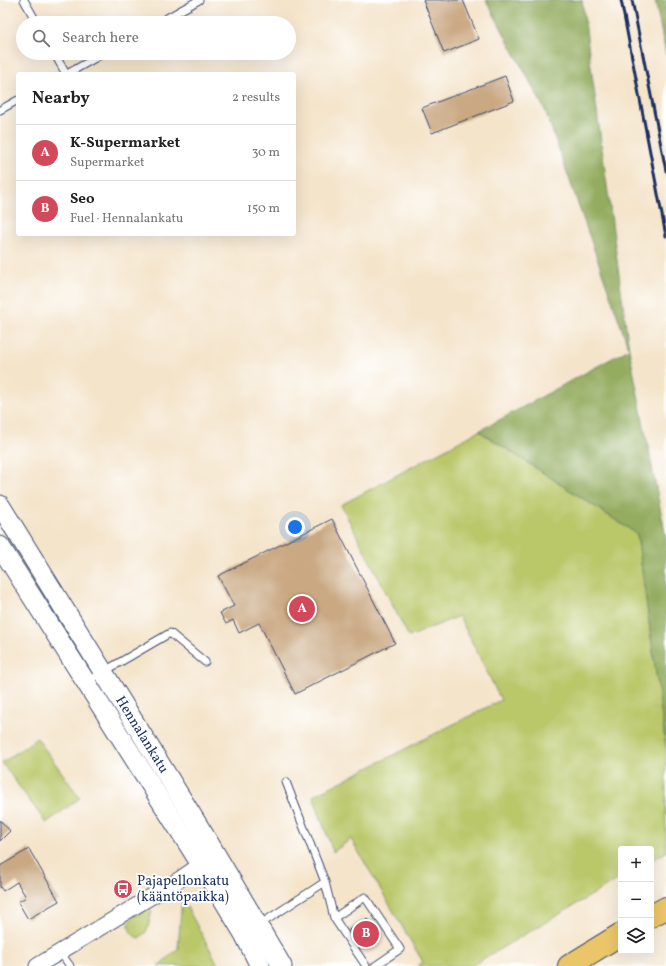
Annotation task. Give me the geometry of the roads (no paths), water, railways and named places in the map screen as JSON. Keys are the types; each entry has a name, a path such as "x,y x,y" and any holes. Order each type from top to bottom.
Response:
{"main road":[{"path":"654,914 666,908"},
{"path":"569,966 618,936"}],"street":[{"name":"Hennalankatu","path":"0,505 103,672 208,860 251,930 282,966"},
{"name":"Hennalankatu","path":"0,546 86,682 208,860"},
{"path":"37,966 208,860"},
{"name":"Hennalankatu","path":"251,930 260,966"}],"lane":[{"path":"24,0 33,16"},
{"path":"170,16 199,0"},
{"path":"58,60 65,72"},
{"path":"70,72 91,60"},
{"path":"0,110 16,101"},
{"path":"86,682 170,633 205,662"},
{"path":"286,782 325,882 334,918 366,966"},
{"path":"251,930 325,882"},
{"path":"334,918 365,897 400,949 375,966"},
{"path":"60,952 70,966"}],"railway":[{"path":"621,0 666,236"},
{"path":"632,0 666,171"}],"place":[{"name":"K-Supermarket","path":"302,609"},
{"name":"Pajapellonkatu (kääntöpaikka)","path":"123,889"},
{"name":"Seo","path":"366,934"}]}
